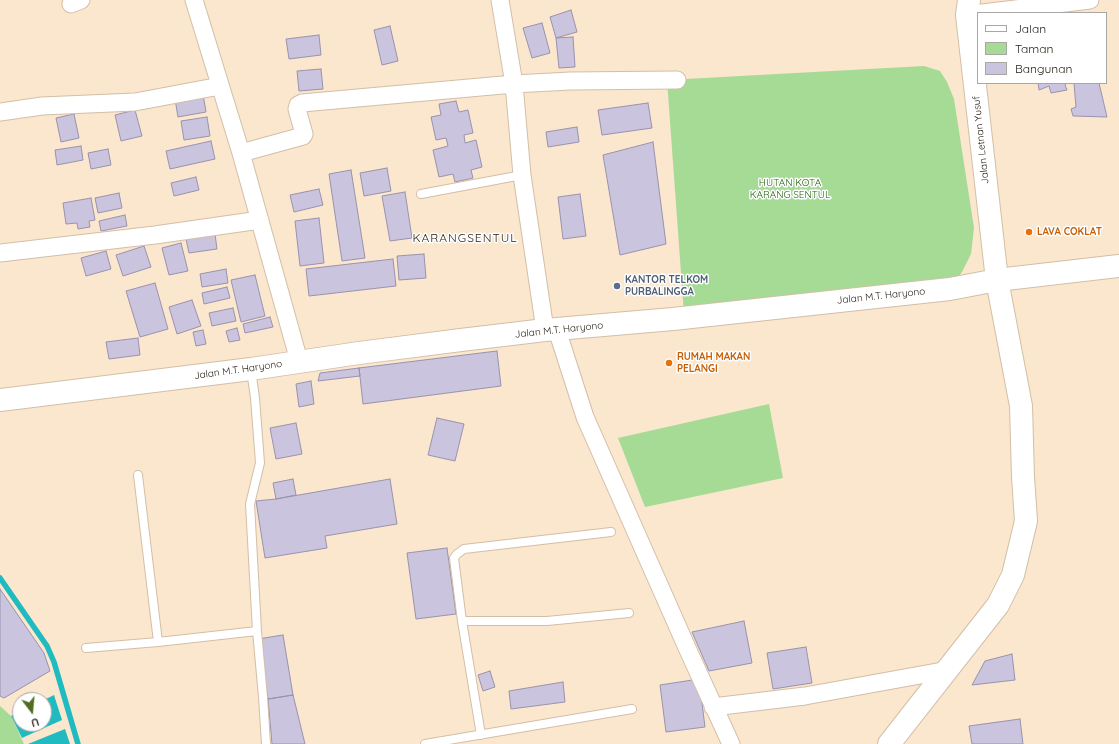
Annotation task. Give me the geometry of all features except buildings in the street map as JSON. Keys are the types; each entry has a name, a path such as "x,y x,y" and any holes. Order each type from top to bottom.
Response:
{"main road":[{"name":"Jalan Letnan Yusuf","path":"974,10 977,45"},
{"name":"Jalan Letnan Yusuf","path":"889,744 998,605 1013,575 1026,521 1021,406 997,280 980,84"},
{"name":"Jalan M.T. Haryono","path":"0,400 251,369 299,361 453,341 942,290 997,280 1119,266"}],"street":[{"path":"194,0 241,152 299,361"},
{"path":"500,0 514,84 522,175 551,330 585,417 730,744"},
{"path":"974,10 1090,0"},
{"path":"241,152 303,136 304,134 297,109 298,105 302,103 514,84 677,80"},
{"path":"0,112 42,106 135,102 220,86"},
{"path":"0,253 155,235 260,220"},
{"path":"713,707 805,696 948,670"}],"lane":[{"path":"421,194 522,175"},
{"path":"251,369 255,398 260,463 250,504 257,631 264,697 266,744"},
{"path":"138,475 158,642"},
{"path":"481,735 462,621 454,558 456,554 464,549 611,532"},
{"path":"462,621 547,621 629,613"},
{"path":"86,648 257,631"},
{"path":"425,744 632,709"}],"green space":[{"name":"HUTAN KOTA KARANG SENTUL","path":"924,66 940,71 947,82 954,99 974,228 971,254 962,272 950,287 684,314 667,80"},
{"path":"769,404 783,478 645,507 618,438"},
{"path":"0,706 11,716 12,732 18,732 24,744 0,744"}],"water":[{"path":"54,695 62,720 52,724 52,696"},
{"path":"65,729 70,744 28,744"},
{"path":"19,732 35,732 22,738"}],"waterway":[{"path":"0,578 47,646 54,662 78,744"}],"place":[{"name":"LAVA COKLAT","path":"1029,232"},
{"name":"KANTOR TELKOM PURBALINGGA","path":"617,286"},
{"name":"RUMAH MAKAN PELANGI","path":"669,363"}],"district":[{"name":"KARANGSENTUL","path":"465,238"}]}
